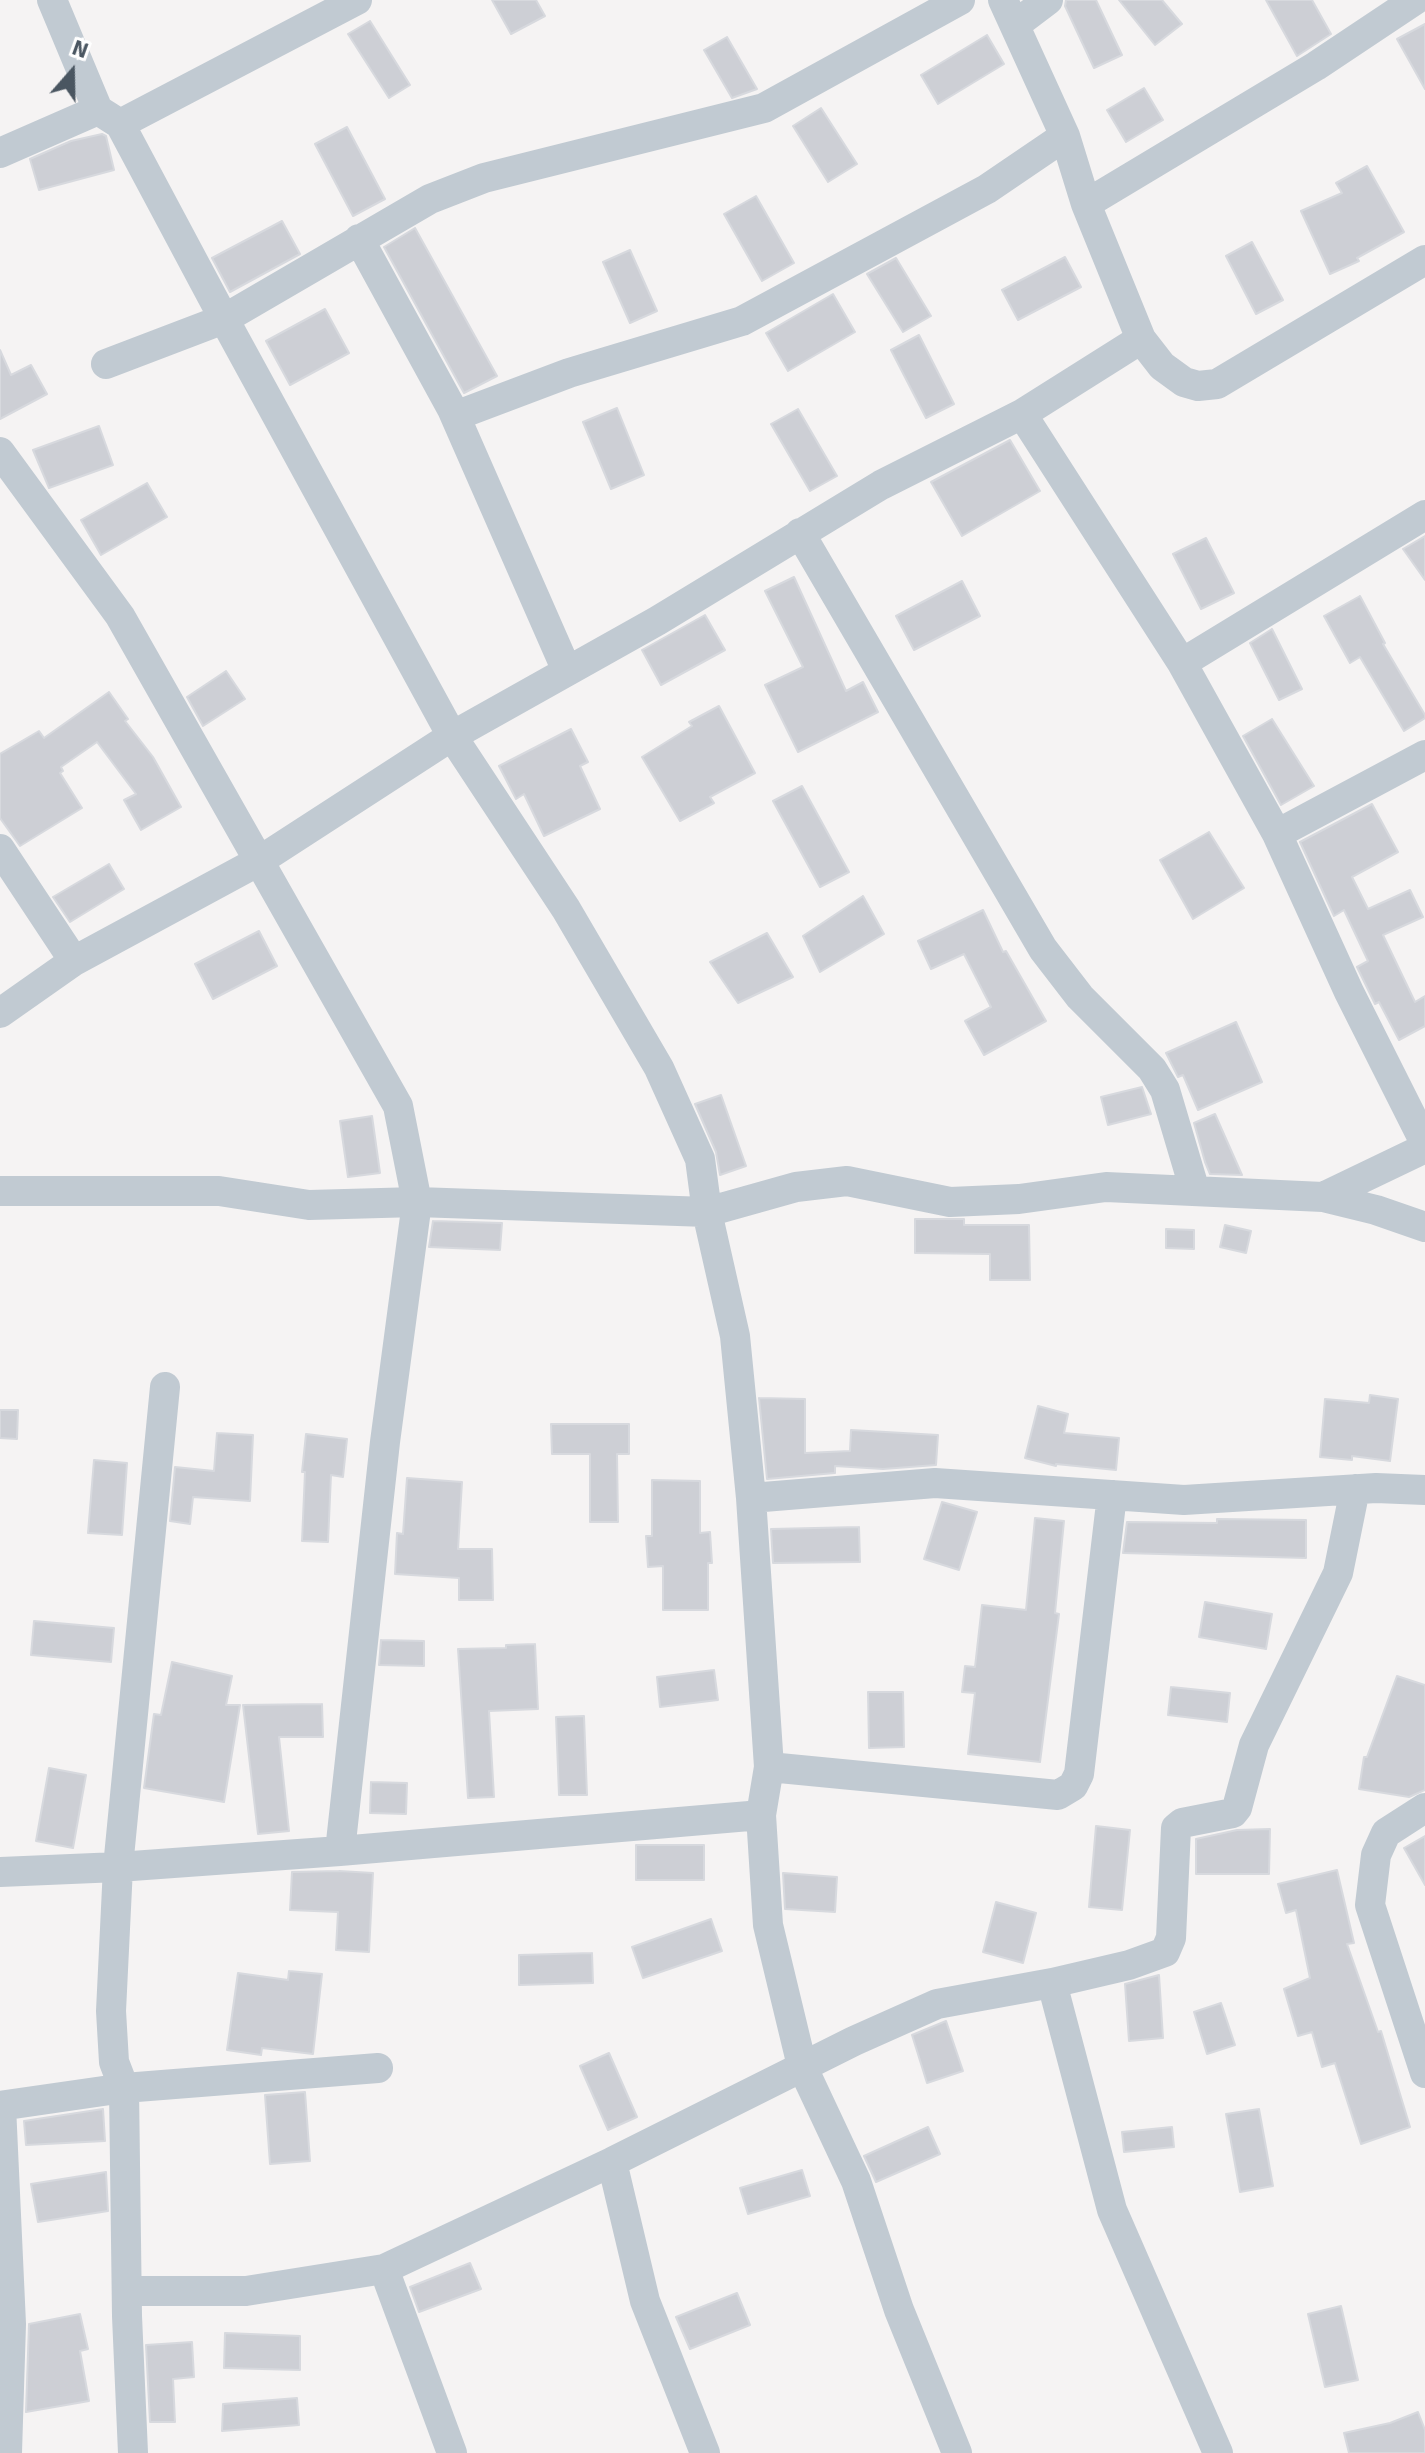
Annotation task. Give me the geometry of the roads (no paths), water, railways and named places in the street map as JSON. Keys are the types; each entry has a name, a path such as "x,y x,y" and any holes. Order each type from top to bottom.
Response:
{"street":[{"path":"52,0 109,117 224,319 452,736 566,909 659,1068 700,1159 707,1212 735,1336 751,1498 769,1767 761,1815 768,1925 802,2066 856,2181 899,2310 957,2453"},
{"path":"0,153 109,117 357,0"},
{"path":"106,364 224,319 430,199 484,178 764,108 960,0"},
{"path":"1048,0 1009,12 1065,136 1086,204 1141,339 1162,366 1184,382 1198,386 1217,384 1425,260"},
{"path":"1086,204 1316,66 1415,0"},
{"path":"452,409 463,413 569,373 742,321 987,189 1065,136"},
{"path":"359,239 452,409 567,671"},
{"path":"0,1013 74,961 259,861 452,736 657,621 881,485 1022,414 1141,339"},
{"path":"1022,414 1182,663 1277,834 1349,992 1425,1146 1323,1197"},
{"path":"0,452 120,616 398,1106 417,1202 385,1442 340,1851"},
{"path":"1182,663 1425,515"},
{"path":"800,533 1043,949 1080,997 1159,1079 1195,1191"},
{"path":"1277,834 1425,755"},
{"path":"0,849 74,961"},
{"path":"0,1191 219,1191 309,1205 417,1202 707,1212 796,1187 847,1181 950,1202 1019,1199 1106,1187 1323,1197 1376,1210 1425,1227"},
{"path":"133,2453 124,2088 114,2062 111,2011 118,1867 165,1387"},
{"path":"751,1498 935,1483 1184,1500 1355,1489 1425,1490"},
{"path":"127,2291 246,2291 384,2269 612,2162 802,2066 937,2004 1052,1983 1129,1965 1165,1952 1171,1938 1176,1828 1182,1823 1233,1813 1237,1808 1254,1745 1338,1573 1355,1489"},
{"path":"769,1767 1058,1795 1073,1786 1079,1774 1112,1495"},
{"path":"1425,1808 1386,1833 1376,1855 1370,1905 1425,2073"},
{"path":"0,1872 340,1851 761,1815"},
{"path":"1052,1983 1112,2210 1218,2453"},
{"path":"7,2453 11,2324 1,2106 124,2088 378,2068"},
{"path":"612,2162 645,2301 705,2453"},
{"path":"384,2269 452,2453"}]}
